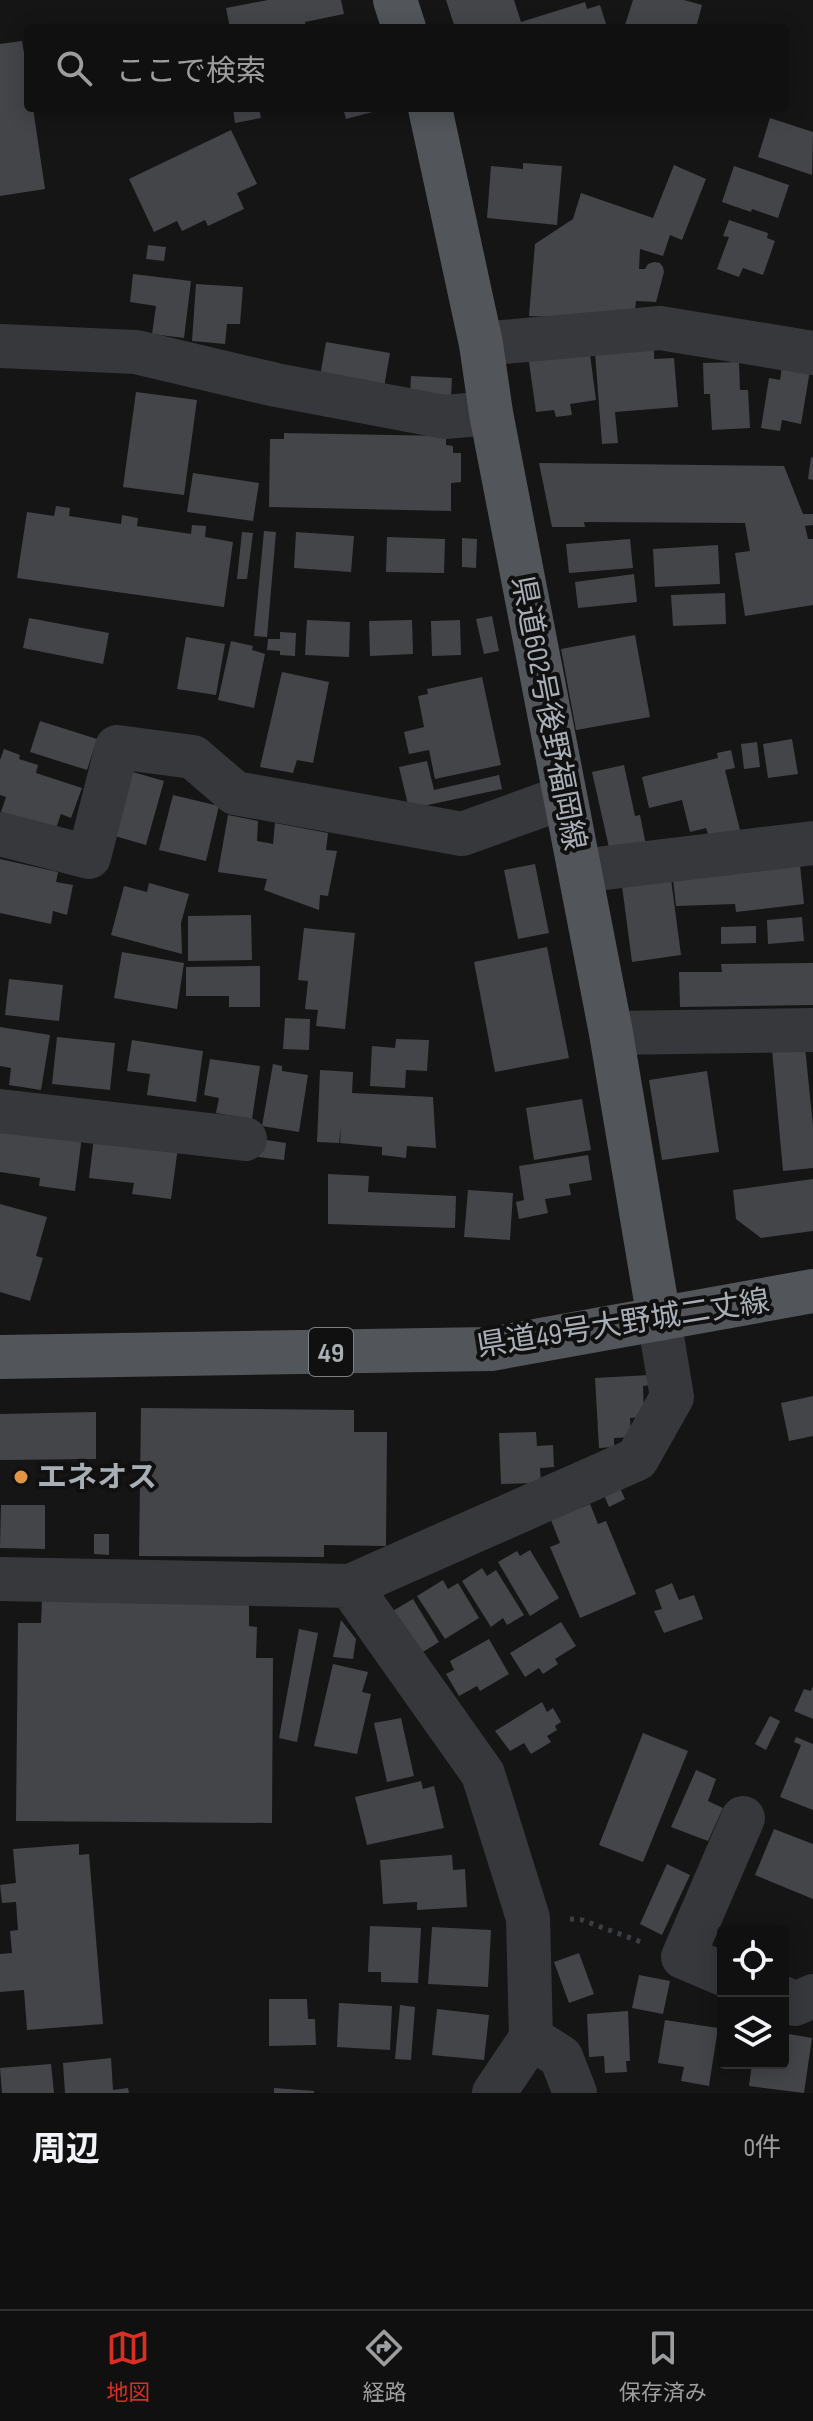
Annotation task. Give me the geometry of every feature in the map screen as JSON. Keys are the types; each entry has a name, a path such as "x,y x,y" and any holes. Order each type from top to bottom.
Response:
{"main road":[{"path":"395,0 403,24"},
{"name":"県道602号後野福岡線","path":"431,112 481,344 491,413 611,1033 659,1319"},
{"name":"県道49号大野城二丈線","path":"0,1357 491,1349 813,1291"}],"street":[{"path":"481,344 660,328 813,353"},
{"path":"0,346 136,352 276,385 445,417 491,413"},
{"path":"0,834 89,857 117,747 193,757 235,793 462,834 565,797"},
{"path":"580,871 813,843"},
{"path":"611,1033 813,1030"},
{"path":"0,1111 245,1139"},
{"path":"0,1579 350,1586 637,1459 672,1397 659,1319"},
{"path":"350,1586 483,1774 528,1918 531,2038 494,2093"},
{"path":"717,1971 683,1957 743,1818"},
{"path":"789,2001 795,2004 813,1996"},
{"path":"531,2038 561,2057 575,2093"}],"path":[{"path":"528,1918 582,1920 683,1957"}],"building":[{"path":"268,0 341,0 344,14 305,24 229,24 226,8"},
{"path":"446,0 514,0 521,22 585,2 587,9 600,5 606,24 454,24"},
{"path":"633,0 684,0 702,5 697,24 625,24"},
{"path":"22,41 24,112 34,112 45,189 0,196 0,44"},
{"path":"234,112 260,112 261,118 235,123"},
{"path":"344,112 373,112 346,119"},
{"path":"770,118 813,132 812,175 758,157"},
{"path":"231,130 257,184 237,193 244,209 208,226 205,220 182,231 177,221 154,232 129,179"},
{"path":"523,163 562,166 557,225 487,218 491,166 523,169"},
{"path":"674,165 706,179 682,240 670,235 663,256 640,249 639,269 645,269 654,262 663,267 656,302 636,301 634,320 529,316 535,244 573,219 581,193 653,218"},
{"path":"734,166 789,185 778,218 722,202"},
{"path":"729,220 768,233 767,238 775,241 763,275 743,268 739,277 717,269 729,237 723,236"},
{"path":"148,245 166,247 164,261 146,259"},
{"path":"133,274 191,281 184,338 152,334 156,306 130,302"},
{"path":"196,284 243,287 240,324 227,324 225,344 192,341"},
{"path":"326,342 390,353 383,393 319,382"},
{"path":"589,347 596,400 570,404 572,415 556,417 554,410 536,412 528,355"},
{"path":"654,349 654,359 674,358 678,407 615,412 618,443 602,444 595,353"},
{"path":"783,359 811,364 801,424 782,420 780,431 761,428 769,378 780,380"},
{"path":"739,362 740,390 748,390 750,428 712,430 710,394 704,394 703,363"},
{"path":"411,376 452,378 451,398 410,396"},
{"path":"136,392 197,400 184,495 123,487"},
{"path":"284,433 446,436 446,445 453,446 453,453 461,453 461,482 451,483 451,511 269,507 270,439 284,439"},
{"path":"813,458 813,480 808,479"},
{"path":"539,463 784,466 803,514 813,514 813,525 805,526 808,539 813,539 813,605 745,616 735,553 750,551 745,523 584,522 585,527 552,527"},
{"path":"193,473 259,483 253,521 187,512"},
{"path":"56,506 70,508 69,516 121,524 122,515 138,518 137,526 191,534 192,525 206,526 205,537 233,542 224,607 17,578 27,512 54,516"},
{"path":"264,531 276,532 267,637 254,636"},
{"path":"242,532 253,533 247,579 237,579"},
{"path":"296,532 354,536 351,572 294,568"},
{"path":"387,537 445,539 444,573 386,572"},
{"path":"462,538 477,539 476,568 462,567"},
{"path":"630,539 633,568 569,573 566,544"},
{"path":"718,545 720,584 655,587 653,549"},
{"path":"634,574 637,602 578,608 575,582"},
{"path":"725,593 726,624 673,626 671,595"},
{"path":"492,616 499,651 484,654 476,619"},
{"path":"29,618 109,633 103,664 23,648"},
{"path":"307,620 350,622 349,657 305,655"},
{"path":"412,620 413,654 370,656 369,621"},
{"path":"460,620 461,655 432,656 431,621"},
{"path":"280,632 296,633 295,656 267,650 268,639 280,639"},
{"path":"635,635 650,717 576,730 561,649"},
{"path":"186,637 225,644 216,695 177,689"},
{"path":"231,641 253,646 252,650 265,654 254,708 218,700"},
{"path":"282,672 329,682 313,763 297,760 293,773 260,767"},
{"path":"482,677 501,765 435,779 429,750 409,754 404,732 424,727 418,696 428,694 427,689"},
{"path":"40,721 97,739 87,770 30,752"},
{"path":"792,739 798,774 768,778 763,744"},
{"path":"757,742 760,767 744,769 741,744"},
{"path":"4,749 20,755 19,759 38,765 36,773 82,788 71,818 61,814 55,831 1,812 6,797 0,795 0,760"},
{"path":"731,750 735,768 725,770 740,830 709,837 706,828 690,832 682,800 649,808 642,777 718,758 717,753"},
{"path":"427,761 434,790 499,775 502,789 409,809 399,767"},
{"path":"624,765 635,816 640,815 646,845 610,852 592,772"},
{"path":"126,770 164,781 146,845 108,834"},
{"path":"173,795 219,806 206,861 159,850"},
{"path":"228,815 258,821 257,841 273,844 275,823 328,833 326,850 337,851 328,896 320,895 319,910 264,890 267,879 218,872"},
{"path":"0,859 58,872 56,882 73,885 67,915 53,911 51,924 0,913"},
{"path":"535,864 549,933 518,939 504,870"},
{"path":"800,865 804,904 736,912 735,904 676,906 673,879"},
{"path":"671,879 681,955 632,962 622,886"},
{"path":"149,883 189,894 181,923 182,954 111,935 124,886 147,892"},
{"path":"251,915 252,960 188,961 188,916"},
{"path":"802,917 804,941 768,944 767,920"},
{"path":"756,926 756,943 721,944 721,927"},
{"path":"304,928 355,933 345,1029 316,1026 318,1010 305,1009 308,981 298,980"},
{"path":"547,947 569,1058 495,1072 474,962"},
{"path":"122,952 184,963 177,1009 114,998"},
{"path":"813,963 813,1005 680,1007 679,972 722,972 721,964"},
{"path":"260,966 260,1007 229,1007 229,996 186,996 186,967"},
{"path":"9,979 63,985 59,1021 5,1015"},
{"path":"285,1018 310,1019 309,1050 283,1049"},
{"path":"0,1027 50,1035 41,1090 9,1085 11,1068 0,1066"},
{"path":"57,1037 115,1043 110,1090 52,1084"},
{"path":"396,1039 429,1040 427,1071 406,1070 405,1088 370,1086 372,1046 395,1048"},
{"path":"132,1040 203,1051 196,1102 147,1095 150,1074 127,1071"},
{"path":"805,1047 813,1126 813,1168 783,1171 772,1050"},
{"path":"210,1059 260,1066 252,1119 216,1113 219,1098 204,1095"},
{"path":"273,1064 282,1066 282,1071 308,1075 299,1132 262,1126"},
{"path":"320,1070 353,1072 352,1093 433,1097 436,1148 407,1146 406,1158 382,1155 382,1147 340,1143 341,1127 339,1143 317,1142"},
{"path":"707,1071 719,1152 662,1160 649,1080"},
{"path":"582,1099 591,1150 534,1160 526,1108"},
{"path":"0,1124 82,1136 75,1191 39,1186 40,1178 0,1172"},
{"path":"94,1137 178,1147 171,1199 132,1194 134,1183 89,1178"},
{"path":"260,1139 286,1143 284,1160 258,1157"},
{"path":"588,1155 592,1180 569,1184 571,1195 545,1199 548,1213 519,1219 516,1202 524,1200 519,1166"},
{"path":"328,1174 369,1176 368,1192 456,1196 455,1228 328,1224"},
{"path":"813,1179 813,1231 761,1238 736,1219 733,1190"},
{"path":"468,1190 513,1193 510,1240 464,1237"},
{"path":"0,1204 47,1217 36,1256 43,1258 30,1301 0,1292"},
{"path":"650,1375 651,1385 643,1386 644,1417 630,1418 631,1437 614,1438 614,1447 599,1448 595,1378"},
{"path":"813,1396 813,1436 789,1441 781,1403"},
{"path":"141,1408 354,1410 354,1432 387,1432 386,1546 324,1545 324,1557 139,1556"},
{"path":"96,1412 96,1459 0,1460 0,1414"},
{"path":"536,1432 537,1446 553,1445 554,1467 540,1468 541,1483 501,1484 499,1433"},
{"path":"620,1488 625,1499 609,1507 604,1495"},
{"path":"590,1504 598,1524 606,1521 636,1594 580,1618 550,1547 560,1543 551,1520"},
{"path":"1,1505 45,1505 45,1549 0,1548"},
{"path":"94,1534 109,1534 109,1555 94,1554"},
{"path":"530,1550 559,1598 530,1616 498,1562 517,1551 520,1556"},
{"path":"482,1568 487,1576 496,1570 524,1615 507,1625 503,1618 491,1627 462,1581"},
{"path":"443,1580 448,1589 458,1583 479,1618 445,1639 417,1596"},
{"path":"672,1583 679,1600 694,1595 703,1619 664,1633 654,1611 662,1609 655,1590"},
{"path":"42,1599 249,1602 249,1626 257,1627 256,1658 273,1658 272,1823 16,1821 18,1623 41,1623"},
{"path":"413,1599 439,1642 410,1660 384,1616"},
{"path":"341,1620 356,1639 353,1659 333,1657"},
{"path":"561,1622 576,1646 555,1659 558,1664 543,1674 539,1668 525,1677 510,1653"},
{"path":"299,1629 318,1633 297,1742 279,1738"},
{"path":"489,1639 509,1674 480,1691 477,1686 459,1696 446,1674 454,1670 450,1661"},
{"path":"333,1664 368,1672 362,1692 371,1694 357,1754 314,1746"},
{"path":"813,1686 813,1719 794,1711 804,1689 811,1691"},
{"path":"542,1702 547,1712 553,1708 561,1722 555,1726 557,1730 547,1736 551,1742 531,1754 524,1743 510,1751 495,1731"},
{"path":"770,1716 780,1721 766,1750 755,1744"},
{"path":"401,1718 414,1776 387,1782 374,1723"},
{"path":"643,1733 688,1751 643,1862 599,1845"},
{"path":"796,1737 813,1744 813,1810 780,1797 801,1745 794,1742"},
{"path":"696,1770 716,1779 708,1801 723,1808 708,1841 671,1827"},
{"path":"421,1781 423,1789 434,1786 444,1828 367,1845 355,1797"},
{"path":"774,1829 813,1844 813,1899 755,1875"},
{"path":"79,1844 79,1855 89,1854 103,2024 27,2030 24,1990 0,1992 0,1954 12,1953 10,1931 18,1930 16,1902 2,1903 0,1885 16,1883 13,1849"},
{"path":"452,1855 453,1870 465,1869 467,1907 417,1910 417,1902 383,1904 380,1860"},
{"path":"667,1864 690,1875 662,1935 640,1924"},
{"path":"370,1926 421,1928 418,1983 381,1982 381,1972 368,1972"},
{"path":"432,1927 491,1930 488,1987 428,1984"},
{"path":"579,1953 594,1994 569,2003 554,1962"},
{"path":"639,1975 670,1981 663,2014 632,2008"},
{"path":"269,1999 307,1999 308,2019 315,2019 316,2045 269,2046"},
{"path":"339,2003 392,2006 390,2050 337,2047"},
{"path":"400,2005 415,2007 411,2060 395,2059"},
{"path":"437,2009 489,2015 484,2060 432,2055"},
{"path":"628,2011 630,2061 626,2061 627,2072 605,2073 604,2056 589,2057 587,2014"},
{"path":"665,2020 717,2028 709,2086 681,2081 684,2067 658,2063"},
{"path":"789,2034 812,2038 804,2093 749,2086 751,2069 789,2069"},
{"path":"111,2058 113,2090 128,2088 129,2093 65,2093 63,2063"},
{"path":"51,2064 54,2093 2,2093 0,2068"},
{"path":"274,2088 314,2091 314,2093 274,2093"}],"place":[{"name":"エネオス","path":"21,1477"}]}
